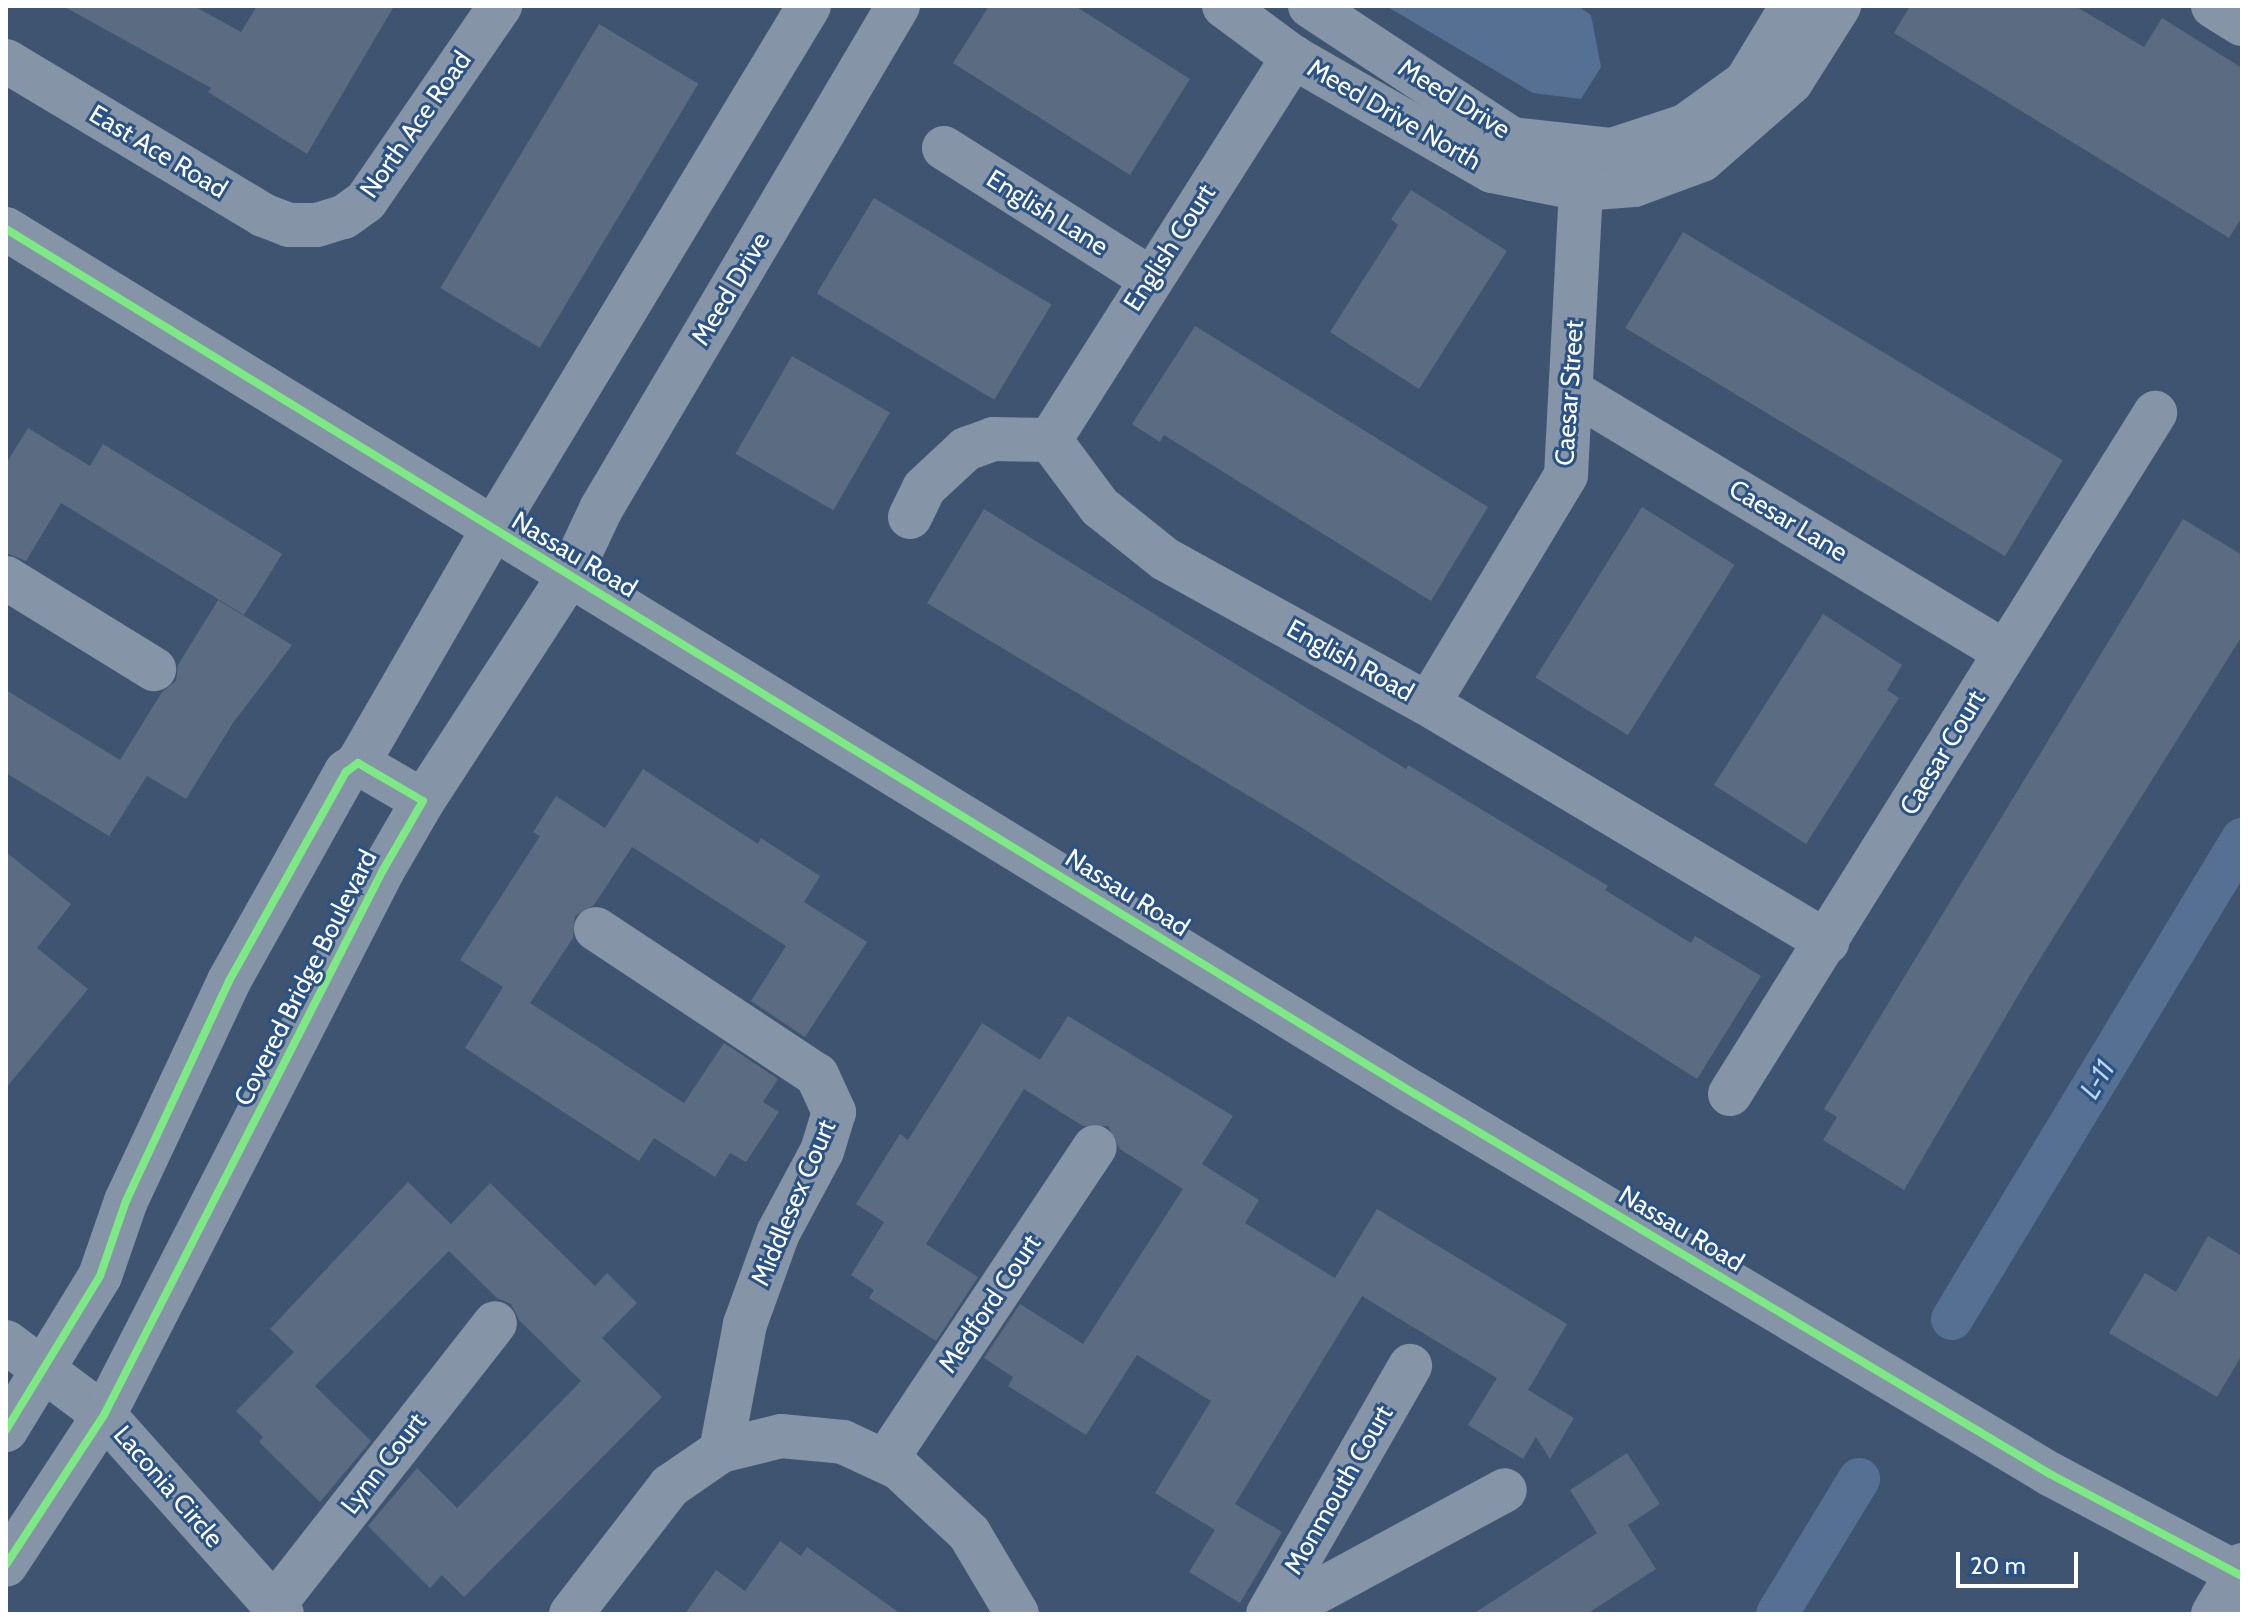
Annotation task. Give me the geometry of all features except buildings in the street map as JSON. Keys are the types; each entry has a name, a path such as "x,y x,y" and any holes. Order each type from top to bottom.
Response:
{"street":[{"name":"North Ace Road","path":"317,225 344,217 366,201 500,6"},
{"path":"6,1430 100,1276 126,1201 229,981 346,772 358,763 493,529 809,6"},
{"name":"Meed Drive","path":"423,801 570,575 601,509 898,6"},
{"name":"Meed Drive North","path":"1224,6 1293,57 1492,171 1581,189"},
{"name":"Meed Drive","path":"1310,6 1512,139 1612,150 1685,126 1746,82 1792,6"},
{"path":"1581,189 1634,185 1702,160 1791,82 1839,6"},
{"path":"2213,6 2242,24"},
{"name":"English Court","path":"1050,440 1293,57"},
{"name":"East Ace Road","path":"6,61 263,215 289,225 317,225"},
{"name":"English Lane","path":"944,148 1150,278"},
{"name":"Caesar Street","path":"1428,704 1566,475 1581,189"},
{"name":"Nassau Road","path":"6,229 493,529 1935,1405 2050,1474 2240,1572"},
{"name":"Caesar Lane","path":"1571,391 2005,652"},
{"name":"Caesar Court","path":"1730,1094 2155,413"},
{"path":"910,517 924,488 966,449 993,439 1050,440"},
{"name":"English Road","path":"1050,440 1100,507 1141,543 1428,704 1827,942"},
{"path":"6,578 154,669"},
{"path":"358,763 423,801"},
{"name":"Covered Bridge Boulevard","path":"6,1565 104,1415 383,870 423,801"},
{"name":"Middlesex Court","path":"596,929 817,1075 834,1112 822,1151 778,1233 745,1324 721,1451"},
{"name":"Medford Court","path":"886,1460 1095,1147"},
{"name":"Lynn Court","path":"278,1610 495,1323"},
{"name":"Laconia Circle","path":"6,1342 104,1415 278,1610"},
{"name":"Monmouth Court","path":"1268,1614 1410,1366"},
{"path":"571,1614 670,1486 721,1451 781,1436 813,1436 843,1442 886,1460 969,1533 1017,1614"},
{"path":"1276,1614 1505,1490"},
{"path":"2213,1614 2240,1572"}],"water":[{"path":"1386,6 1578,6 1591,15 1601,67 1581,99 1533,93"}],"waterway":[{"name":"L-11","path":"1952,1319 2242,839"},
{"name":"L-11","path":"1777,1614 1859,1479"}],"cycle path":[{"path":"6,229 1415,1094 2050,1474 2242,1576"},
{"path":"6,1430 100,1276 126,1201 229,981 346,772 358,763 423,801 383,870 104,1415 6,1565"}]}
